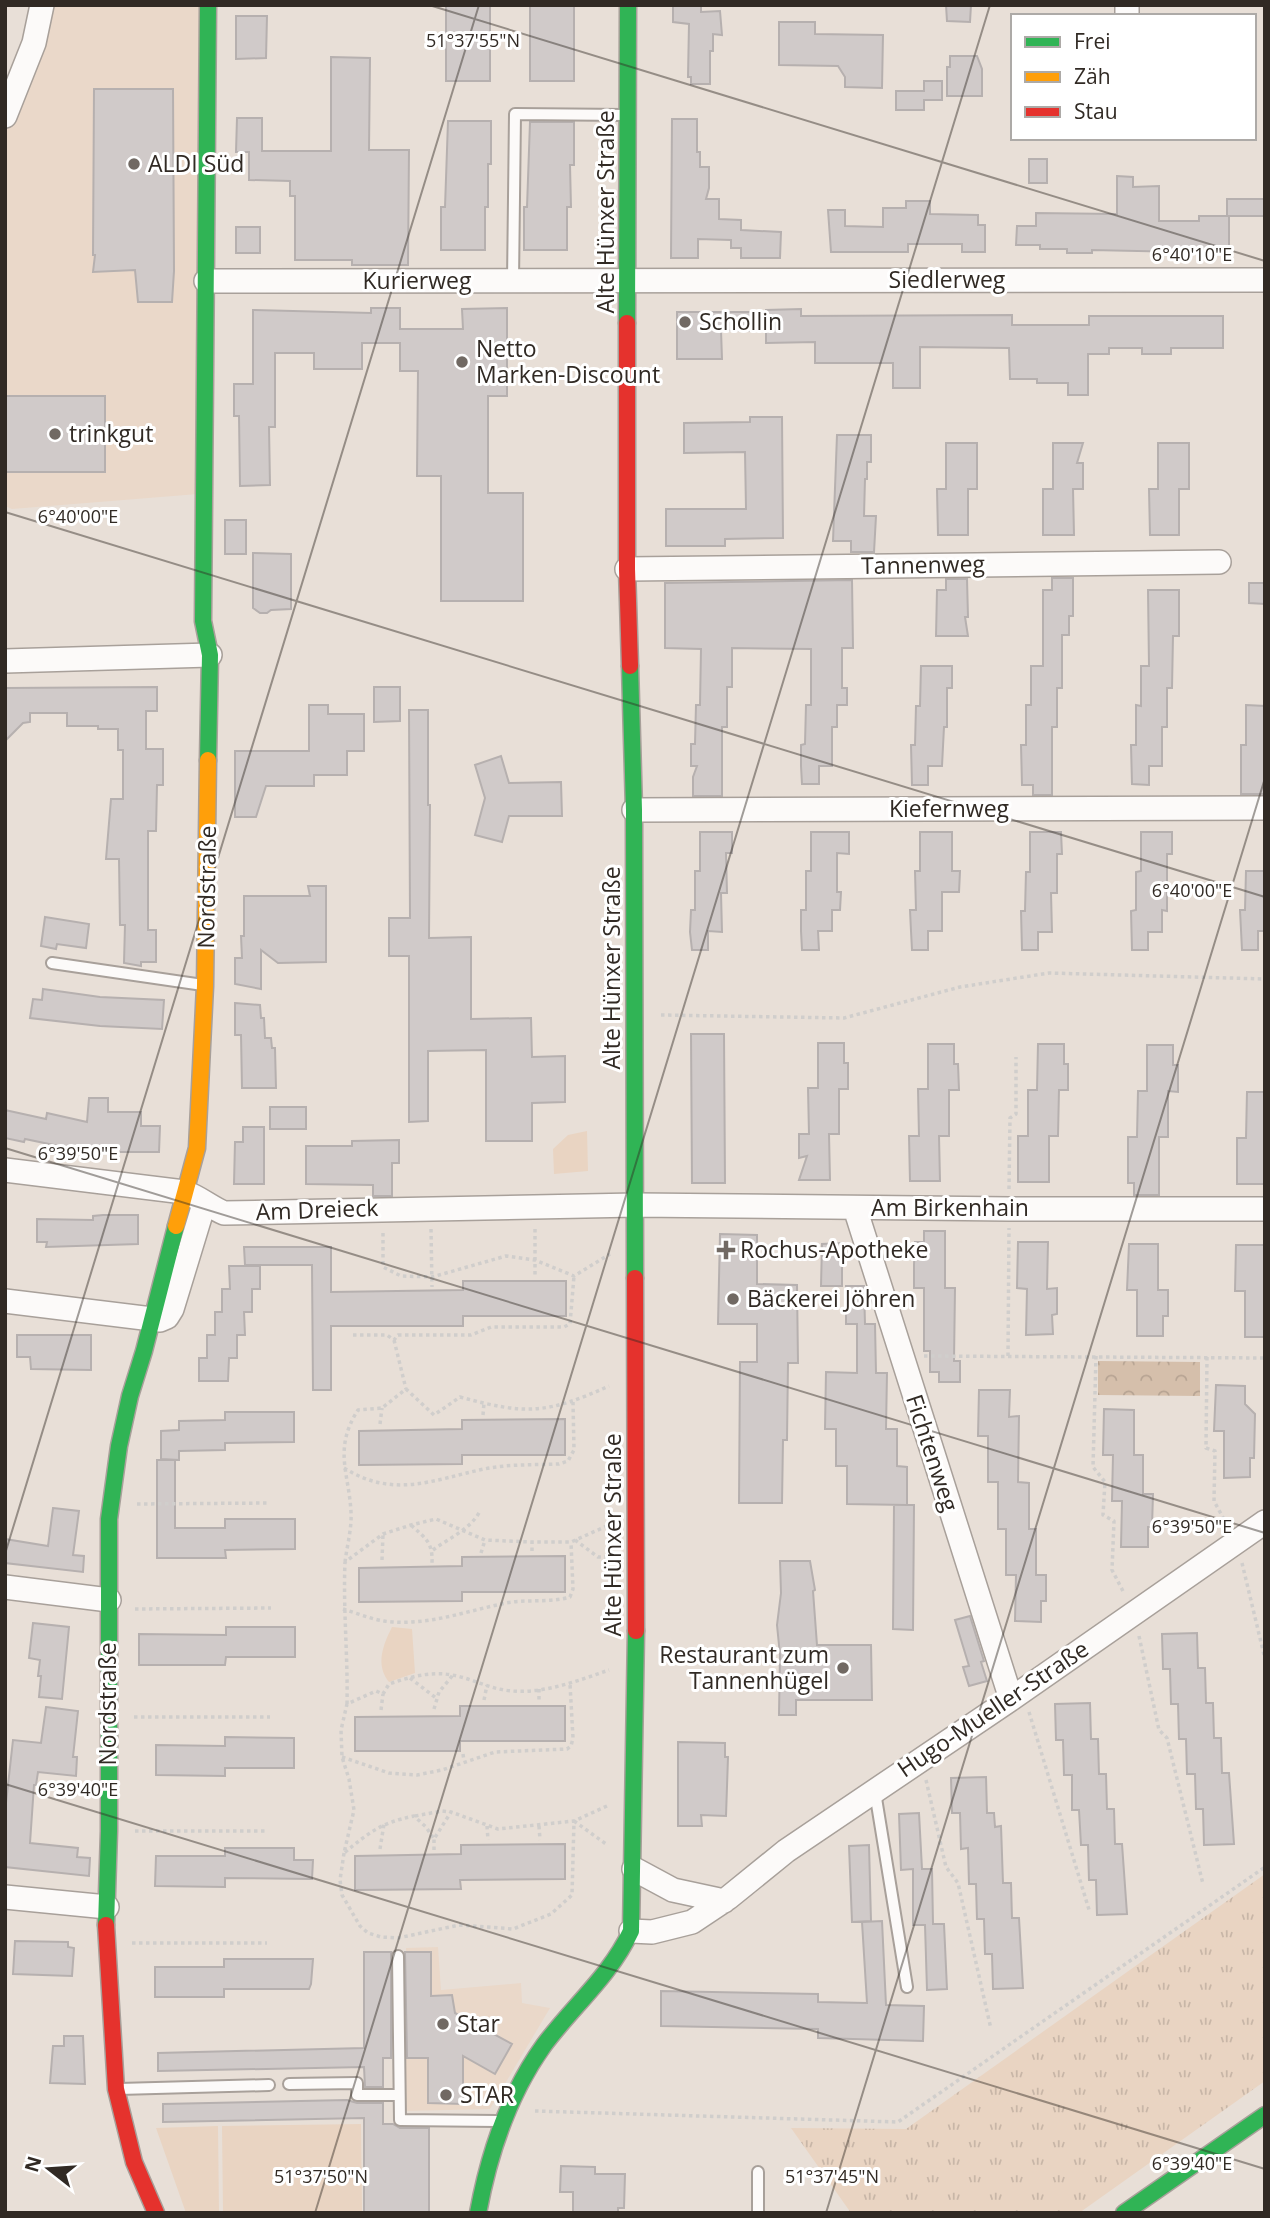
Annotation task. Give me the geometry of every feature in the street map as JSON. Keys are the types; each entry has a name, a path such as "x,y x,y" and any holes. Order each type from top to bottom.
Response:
{"street":[{"path":"5,116 34,43 42,5"},
{"path":"5,661 210,655 203,621 208,5"},
{"name":"Alte Hünxer Straße","path":"628,5 627,569 634,810 636,1205 635,1842 631,1931"},
{"name":"Siedlerweg","path":"629,281 1265,279"},
{"name":"Kurierweg","path":"206,281 629,281"},
{"name":"Tannenweg","path":"627,569 1219,562"},
{"name":"Nordstraße","path":"156,2213 134,2162 116,2089 106,1942 109,1830 108,1519 119,1446 197,1148 205,986 210,655"},
{"name":"Kiefernweg","path":"634,810 1265,808"},
{"name":"Am Dreieck","path":"5,1170 184,1192 224,1213 636,1205"},
{"path":"5,1301 160,1320 167,1317 172,1309 204,1204"},
{"name":"Am Birkenhain","path":"636,1205 1265,1209"},
{"name":"Fichtenweg","path":"855,1208 901,1356 1017,1694"},
{"name":"Hugo-Mueller-Straße","path":"631,1931 652,1932 692,1922 786,1851 1265,1522"},
{"path":"5,1587 109,1605"},
{"path":"634,1869 673,1890 724,1900"},
{"path":"5,1897 107,1907"},
{"path":"478,2213 484,2177 506,2116 543,2046 613,1966 631,1931"},
{"path":"1124,2213 1265,2115"}],"lane":[{"path":"513,281 515,114 629,115"},
{"path":"52,963 205,986"},
{"path":"874,1790 907,1987"},
{"path":"398,1956 400,2120 506,2116"},
{"path":"289,2084 358,2083 357,2095 399,2095"},
{"path":"116,2089 269,2085"},
{"path":"758,2172 758,2213"}],"path":[{"path":"634,1015 844,1018 960,986 1049,972 1265,979"},
{"path":"534,1206 535,1276"},
{"path":"430,1207 432,1287"},
{"path":"382,1208 383,1267 401,1276 432,1277 506,1256 535,1260 574,1276"},
{"path":"574,1276 635,1239"},
{"path":"394,1340 398,1335 471,1335 491,1326 564,1327 570,1324 574,1276"},
{"path":"353,1335 387,1335 394,1340 406,1389 434,1415 460,1397 526,1410 573,1402 636,1375"},
{"path":"901,1356 1265,1358"},
{"path":"1096,1356 1093,1467 1105,1482 1103,1515 1114,1521 1112,1570 1133,1612 1159,1730 1167,1738 1203,1884"},
{"path":"1208,1357 1206,1448 1215,1451 1214,1501 1237,1542 1265,1659"},
{"path":"406,1389 382,1408 358,1410 352,1419 343,1448 352,1514 345,1562 343,1609 348,1656 346,1704 341,1730 342,1757 354,1810 340,1880 342,1895 360,1926 368,1933 398,1938 459,1925 513,1929 551,1913 572,1895 574,1821"},
{"path":"344,1468 361,1479 402,1486 453,1478 485,1469 559,1464 568,1461 574,1450 573,1402"},
{"path":"483,1415 484,1403"},
{"path":"380,1424 382,1408"},
{"path":"111,1505 270,1503"},
{"path":"433,1549 475,1520 480,1511"},
{"path":"345,1562 383,1535 436,1519 485,1540 573,1541 636,1514"},
{"path":"411,1525 426,1538 433,1549 432,1563"},
{"path":"382,1560 383,1535"},
{"path":"481,1553 485,1540"},
{"path":"573,1541 598,1557 612,1557"},
{"path":"343,1609 383,1621 409,1622 508,1603 570,1597 573,1589 573,1541"},
{"path":"531,1551 532,1542"},
{"path":"109,1605 271,1608"},
{"path":"381,1710 383,1694 389,1684 410,1677 453,1675 504,1690 538,1689 569,1683 636,1662"},
{"path":"434,1709 444,1684 453,1675"},
{"path":"410,1677 436,1699"},
{"path":"342,1757 389,1773 417,1775 442,1770 495,1752 563,1750 571,1746 573,1738 569,1683"},
{"path":"484,1700 487,1685"},
{"path":"538,1689 539,1702"},
{"path":"346,1704 376,1691 383,1694"},
{"path":"1017,1694 1090,1913"},
{"path":"108,1717 270,1717"},
{"path":"463,1754 464,1761"},
{"path":"921,1758 946,1867 958,1882 991,2029"},
{"path":"344,1853 375,1828 414,1816 442,1811 475,1819 498,1829 539,1826 574,1821 635,1793"},
{"path":"434,1850 434,1839 451,1812"},
{"path":"414,1816 434,1839"},
{"path":"574,1821 606,1844 635,1842"},
{"path":"380,1849 384,1824"},
{"path":"488,1826 488,1840"},
{"path":"539,1826 540,1840"},
{"path":"109,1830 268,1831"},
{"path":"506,2116 898,2122 1265,1867"},
{"path":"106,1942 267,1944"}],"shaded area":[{"path":"47,5 203,5 198,494 12,509 5,506 5,126"},
{"path":"438,1947 441,1990 521,1983 522,2003 550,2008 490,2109 405,2111 406,1948"}],"green space":[{"path":"587,1131 588,1171 554,1174 553,1149 568,1135"},
{"path":"1098,1361 1200,1362 1200,1396 1098,1395"},
{"path":"392,1627 412,1629 415,1673 389,1682 381,1662 383,1648"},
{"path":"1265,1874 1265,2081 1079,2213 851,2213 791,2128 906,2129"},
{"path":"361,2124 362,2212 223,2213 222,2126"},
{"path":"218,2126 219,2213 186,2213 156,2128"}],"building":[{"path":"446,5 490,5 490,81 446,81"},
{"path":"530,5 574,5 574,81 530,81"},
{"path":"673,5 701,5 701,12 720,11 722,35 713,34 710,84 691,84 691,77 688,77 689,24 673,22"},
{"path":"946,5 971,5 970,22 947,21"},
{"path":"236,16 267,16 266,58 236,59"},
{"path":"779,22 815,22 815,34 883,35 882,88 845,87 845,77 838,66 779,65"},
{"path":"950,56 977,56 982,69 982,96 947,96 947,67 950,67"},
{"path":"331,57 370,58 369,150 409,150 408,265 352,265 352,260 295,260 295,196 290,196 290,181 249,180 249,152 236,152 237,118 262,118 262,151 331,151"},
{"path":"924,81 942,81 942,100 924,100 924,110 896,110 896,91 924,91"},
{"name":"ALDI Süd","path":"94,89 173,89 172,302 138,302 135,270 93,272"},
{"path":"672,119 697,119 700,167 709,167 706,199 719,199 719,219 741,220 741,230 781,232 780,258 741,258 741,248 731,248 731,240 698,239 698,258 671,258"},
{"path":"448,121 491,121 485,250 441,250 441,207 445,207"},
{"path":"530,122 574,122 574,165 570,165 571,207 567,207 567,250 524,250"},
{"path":"1029,159 1047,159 1047,183 1029,183"},
{"path":"1117,176 1133,177 1133,187 1159,186 1159,221 1199,221 1199,216 1227,216 1227,199 1265,199 1265,216 1229,216 1229,253 1092,250 1092,253 1067,253 1067,249 1040,249 1040,245 1016,245 1017,226 1036,226 1036,213 1117,214"},
{"path":"906,201 930,201 930,214 978,215 978,225 985,225 985,252 962,252 962,244 908,244 908,252 831,252 828,210 845,210 845,226 883,227 883,208 906,208"},
{"path":"236,227 260,227 260,253 236,253"},
{"path":"371,308 400,308 400,329 463,329 462,309 507,308 507,396 488,396 488,493 523,493 523,601 441,601 441,476 417,476 418,371 400,371 400,343 362,343 362,369 314,369 314,353 275,353 275,427 269,427 270,485 240,486 239,416 234,416 234,384 253,384 253,310 371,313"},
{"path":"801,309 801,316 1012,315 1012,325 1089,325 1089,316 1223,316 1223,348 1171,348 1171,354 1142,354 1142,348 1109,348 1109,354 1088,354 1088,395 1068,395 1068,383 1037,383 1037,379 1010,379 1009,348 920,347 920,388 893,388 893,363 815,363 815,342 766,343 766,331 721,330 722,359 677,359 677,312 766,312"},
{"name":"trinkgut","path":"5,396 105,396 105,472 5,472"},
{"path":"750,417 782,417 783,538 725,539 725,546 666,546 666,509 746,509 745,452 684,453 684,423 750,422"},
{"path":"837,435 871,435 871,462 867,462 864,516 876,516 874,552 851,552 851,541 833,541"},
{"path":"946,443 977,443 977,489 968,489 968,535 938,535 937,489 946,489"},
{"path":"1053,443 1083,443 1077,463 1083,463 1083,489 1073,489 1074,535 1043,535 1043,489 1053,489"},
{"path":"1158,443 1189,443 1189,489 1179,489 1179,535 1150,535 1149,489 1158,489"},
{"path":"225,520 246,520 246,554 225,554"},
{"path":"253,553 291,554 291,609 260,613 253,608"},
{"path":"1052,578 1073,578 1073,616 1069,616 1069,635 1062,635 1062,688 1057,688 1057,727 1052,727 1052,795 1033,795 1033,785 1022,785 1021,745 1026,745 1026,705 1031,705 1031,666 1043,666 1043,590 1052,590"},
{"path":"946,579 967,579 968,617 965,617 968,636 936,636 937,590 946,590"},
{"path":"852,580 853,648 842,648 842,688 847,688 847,705 837,705 837,727 832,727 832,766 819,766 819,784 802,784 801,745 805,744 806,705 811,705 811,649 732,648 732,687 727,687 727,727 722,727 722,796 693,796 693,777 697,766 691,766 691,744 695,744 696,705 700,705 701,649 665,648 665,583"},
{"path":"1249,583 1265,583 1265,604 1249,603"},
{"path":"1148,590 1179,590 1179,636 1173,636 1172,688 1167,688 1167,727 1162,727 1162,766 1149,766 1149,785 1132,784 1131,745 1136,745 1136,705 1141,706 1141,666 1149,666"},
{"path":"921,666 952,666 952,688 947,688 947,727 944,727 942,766 928,766 928,785 912,785 911,745 915,745 916,706 920,706"},
{"path":"157,687 157,711 146,711 146,749 163,749 163,785 157,785 156,831 148,831 148,930 156,930 156,962 141,962 141,966 124,963 125,925 120,925 119,859 106,859 111,799 123,799 123,750 118,750 118,729 67,726 67,713 30,713 30,722 23,723 6,740 6,688"},
{"path":"374,687 400,687 400,721 374,722"},
{"path":"309,705 328,705 328,714 364,714 364,751 347,751 347,775 314,775 314,786 266,786 256,817 235,817 235,751 309,751"},
{"path":"1246,705 1265,706 1265,794 1241,794 1241,745 1246,745"},
{"path":"409,710 428,710 429,938 471,937 471,1019 531,1018 532,1057 565,1056 565,1102 532,1103 532,1141 486,1141 486,1050 428,1051 428,1121 409,1122 409,956 389,956 389,918 410,918"},
{"path":"501,756 509,783 561,782 562,816 509,816 502,842 475,835 485,798 475,765"},
{"path":"700,832 732,832 732,853 726,853 727,893 721,893 722,932 708,931 708,950 692,950 691,910 695,910 695,871 700,871"},
{"path":"811,832 849,832 849,854 837,853 840,910 832,910 832,931 818,931 819,950 802,950 801,910 806,910 806,871 811,871"},
{"path":"920,832 952,832 952,871 960,871 959,892 942,892 942,931 928,931 928,950 912,950 910,910 916,910 915,871 920,871"},
{"path":"1030,832 1061,832 1062,854 1057,854 1057,893 1051,893 1052,932 1038,932 1038,950 1022,950 1021,911 1025,911 1026,872 1030,872"},
{"path":"1141,832 1172,832 1172,854 1167,854 1167,911 1162,910 1162,932 1148,932 1148,950 1132,950 1131,911 1136,910 1136,872 1141,871"},
{"path":"1246,871 1265,871 1265,931 1258,931 1258,950 1242,950 1240,910 1245,910"},
{"path":"308,886 326,886 326,962 278,963 261,950 261,989 235,984 235,958 242,958 244,896 310,896"},
{"path":"45,917 89,924 86,948 57,944 56,949 41,946"},
{"path":"43,989 100,997 164,1000 162,1029 100,1026 30,1018 33,999 42,1000"},
{"path":"235,1003 260,1005 265,1038 271,1038 272,1048 275,1048 276,1088 242,1088 241,1035 235,1035"},
{"path":"691,1034 724,1034 725,1183 692,1183"},
{"path":"818,1043 844,1043 844,1063 848,1063 848,1089 839,1089 839,1134 829,1134 830,1180 799,1180 807,1156 799,1158 799,1134 809,1134 808,1088 818,1088"},
{"path":"928,1044 954,1044 954,1064 958,1064 959,1090 949,1090 949,1136 939,1136 940,1181 910,1181 909,1136 919,1136 918,1089 928,1089"},
{"path":"1038,1044 1064,1044 1064,1064 1068,1064 1068,1090 1059,1090 1058,1136 1049,1136 1049,1182 1018,1182 1018,1136 1028,1136 1028,1090 1037,1090"},
{"path":"1147,1045 1173,1045 1173,1065 1178,1065 1178,1092 1168,1091 1168,1137 1159,1137 1159,1195 1134,1195 1134,1183 1128,1183 1128,1137 1137,1137 1138,1091 1147,1091"},
{"path":"1247,1092 1265,1092 1265,1184 1237,1184 1237,1138 1246,1138"},
{"path":"89,1098 108,1098 108,1112 141,1112 141,1126 160,1126 159,1152 72,1152 73,1149 25,1139 24,1142 5,1138 5,1110 46,1119 47,1113 87,1122"},
{"path":"270,1107 306,1107 306,1129 270,1129"},
{"path":"243,1127 264,1127 264,1184 234,1184 235,1142 243,1142"},
{"path":"399,1140 399,1163 392,1163 392,1196 373,1196 373,1185 306,1184 306,1146 352,1146 352,1141"},
{"path":"138,1215 138,1244 46,1247 47,1242 37,1242 37,1219 93,1220 93,1216"},
{"path":"924,1231 945,1231 945,1288 955,1288 954,1361 960,1361 960,1382 939,1382 939,1372 930,1372 930,1351 924,1351 924,1288 914,1288 914,1265 915,1242 924,1242"},
{"path":"720,1234 757,1235 757,1284 797,1285 798,1363 788,1363 787,1440 783,1440 782,1503 739,1503 740,1362 757,1362 757,1324 718,1324"},
{"path":"1018,1242 1048,1242 1047,1289 1057,1288 1057,1314 1052,1315 1053,1334 1026,1335 1027,1289 1017,1288"},
{"path":"842,1243 842,1286 821,1286 822,1244"},
{"path":"1129,1244 1158,1244 1158,1290 1168,1290 1168,1316 1163,1316 1163,1336 1137,1336 1137,1290 1127,1290"},
{"path":"1236,1245 1265,1245 1265,1337 1245,1337 1245,1291 1235,1291"},
{"path":"244,1247 331,1247 331,1292 463,1290 463,1281 566,1281 566,1316 463,1316 463,1326 331,1326 331,1390 313,1390 312,1265 245,1265"},
{"path":"229,1266 260,1266 260,1289 252,1289 252,1312 244,1312 245,1335 237,1335 237,1358 229,1358 228,1381 199,1381 199,1358 207,1358 207,1335 215,1335 215,1312 222,1312 222,1289 230,1289"},
{"path":"846,1286 864,1286 865,1324 875,1324 876,1373 887,1373 886,1429 897,1429 897,1466 907,1467 907,1505 847,1504 847,1466 836,1466 836,1429 825,1429 826,1372 857,1373 857,1324 846,1324"},
{"path":"17,1335 91,1335 91,1370 31,1369 30,1357 17,1357"},
{"path":"1216,1385 1245,1386 1245,1404 1255,1414 1254,1458 1250,1458 1250,1477 1224,1478 1224,1431 1214,1431"},
{"path":"979,1390 1010,1390 1009,1417 1019,1416 1018,1482 1029,1483 1029,1529 1036,1529 1036,1575 1046,1575 1046,1601 1041,1601 1041,1622 1015,1621 1016,1575 1006,1575 1006,1529 998,1529 998,1482 988,1482 988,1436 978,1436"},
{"path":"1104,1409 1134,1410 1134,1455 1143,1455 1143,1494 1153,1494 1152,1527 1148,1527 1148,1547 1121,1547 1122,1501 1112,1501 1113,1455 1103,1455"},
{"path":"225,1412 294,1412 294,1442 225,1443 225,1450 179,1451 179,1460 161,1459 161,1431 179,1430 179,1421 225,1420"},
{"path":"565,1419 565,1455 462,1455 462,1464 359,1465 359,1431 462,1429 462,1420"},
{"path":"157,1460 175,1460 175,1528 225,1528 225,1519 295,1519 295,1549 225,1550 226,1558 157,1558"},
{"path":"894,1505 914,1505 913,1630 893,1629"},
{"path":"53,1508 79,1511 73,1555 84,1556 83,1572 5,1563 5,1539 48,1546"},
{"path":"565,1556 565,1592 462,1592 462,1601 359,1602 359,1568 462,1566 462,1557"},
{"path":"780,1561 810,1561 815,1590 817,1645 871,1645 872,1700 796,1700 796,1715 779,1715 780,1655 777,1625 781,1593"},
{"path":"970,1616 984,1661 981,1662 987,1681 969,1686 963,1667 969,1666 955,1620"},
{"path":"33,1623 69,1627 62,1699 39,1697 40,1660 29,1658"},
{"path":"226,1627 295,1627 295,1657 226,1657 225,1665 139,1665 139,1634 226,1635"},
{"path":"1197,1633 1198,1668 1205,1668 1206,1703 1213,1703 1214,1738 1221,1738 1222,1773 1229,1773 1234,1844 1204,1845 1203,1809 1196,1809 1195,1774 1187,1774 1186,1739 1179,1739 1178,1704 1171,1704 1170,1669 1163,1669 1162,1634"},
{"path":"1090,1703 1091,1739 1098,1739 1099,1774 1106,1774 1107,1809 1114,1809 1115,1844 1122,1844 1127,1914 1097,1915 1096,1880 1089,1880 1088,1845 1081,1845 1079,1810 1072,1810 1072,1775 1064,1775 1063,1740 1056,1740 1055,1704"},
{"path":"460,1706 565,1706 565,1741 460,1741 460,1751 355,1751 355,1717 460,1716"},
{"path":"46,1707 78,1711 73,1757 77,1757 76,1776 38,1772 34,1785 30,1843 78,1848 77,1857 90,1858 89,1876 5,1867 5,1812 13,1740 41,1743"},
{"path":"225,1737 294,1738 294,1768 225,1768 225,1776 156,1775 156,1745 225,1746"},
{"path":"678,1742 725,1743 725,1757 728,1757 726,1816 701,1815 702,1826 678,1826"},
{"path":"986,1777 987,1813 994,1813 995,1827 1001,1826 1003,1883 1011,1883 1012,1918 1019,1918 1023,1988 993,1989 992,1954 985,1954 984,1919 977,1919 976,1884 969,1884 968,1848 961,1849 960,1813 952,1813 951,1778"},
{"path":"919,1813 922,1869 932,1869 933,1924 944,1924 947,1989 927,1990 925,1925 913,1925 913,1869 901,1870 899,1814"},
{"path":"565,1844 565,1879 460,1880 461,1889 355,1890 355,1856 461,1854 461,1845"},
{"path":"869,1845 871,1921 852,1922 849,1846"},
{"path":"225,1848 294,1848 294,1860 313,1860 312,1879 225,1878 225,1887 155,1886 156,1856 225,1856"},
{"path":"882,1921 886,2005 924,2006 923,2041 818,2038 818,2029 661,2026 661,1991 818,1994 818,2002 867,2003 862,1922"},
{"path":"15,1941 68,1942 68,1947 74,1948 72,1976 13,1974"},
{"path":"364,1952 391,1952 391,2058 383,2058 383,2087 365,2087 364,2067 158,2071 158,2053 364,2048"},
{"path":"405,1952 431,1952 431,1996 452,1995 455,2013 512,2044 495,2074 463,2056 463,2104 428,2103 428,2058 407,2058"},
{"path":"224,1959 313,1959 311,1984 309,1989 224,1989 224,1997 155,1997 155,1967 224,1967"},
{"path":"64,2036 83,2036 85,2084 50,2083 53,2046 64,2046"},
{"path":"347,2100 357,2103 383,2103 383,2124 393,2124 400,2128 429,2128 429,2213 364,2213 364,2118 163,2122 163,2104"},
{"path":"561,2166 595,2167 595,2174 625,2174 624,2208 618,2208 618,2213 573,2213 573,2192 560,2192"}],"traffic: fast":[{"path":"208,5 203,621 210,655 208,760"},
{"path":"627,323 628,5"},
{"path":"630,666 634,810 635,1278"},
{"path":"106,1925 109,1831 109,1519 119,1446 130,1396 176,1226"},
{"path":"478,2213 494,2147 520,2084 544,2045 613,1962 631,1931 636,1631"},
{"path":"1124,2213 1265,2115"}],"traffic: slow":[{"path":"176,1226 197,1148 205,986 208,760"}],"traffic: jam":[{"path":"627,323 627,569 630,666"},
{"path":"635,1278 636,1631"},
{"path":"106,1925 116,2089 134,2162 156,2213"}],"place":[{"name":"ALDI Süd","path":"134,164"},
{"name":"Schollin","path":"685,322"},
{"name":"Netto Marken-Discount","path":"462,362"},
{"name":"trinkgut","path":"55,434"},
{"name":"Rochus-Apotheke","path":"726,1250"},
{"name":"Bäckerei Jöhren","path":"733,1299"},
{"name":"Restaurant zum Tannenhügel","path":"843,1668"},
{"name":"Star","path":"443,2024"},
{"name":"STAR","path":"446,2095"}]}
